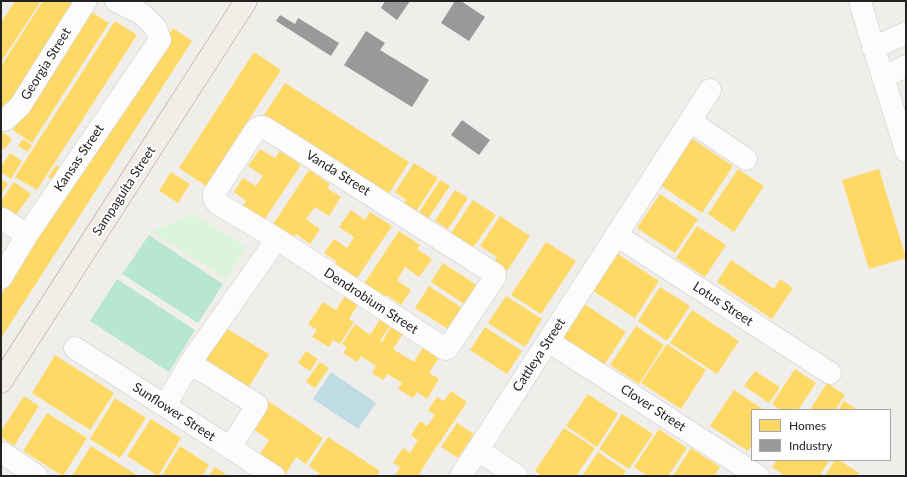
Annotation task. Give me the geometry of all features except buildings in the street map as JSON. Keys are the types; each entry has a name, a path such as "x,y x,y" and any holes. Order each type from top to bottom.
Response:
{"main road":[{"name":"Sampaguita Street","path":"1,382 246,1"}],"street":[{"name":"Georgia Street","path":"1,119 5,120 20,106 86,1"},
{"name":"Kansas Street","path":"1,278 27,235 160,40 156,28 142,14 116,1"},
{"path":"860,1 873,48 884,77 906,151"},
{"path":"873,48 906,33"},
{"path":"884,77 906,66"},
{"name":"Cattleya Street","path":"461,476 710,90"},
{"path":"690,121 746,158"},
{"name":"Vanda Street","path":"217,203 214,199 214,194 256,130 260,127 264,127 493,272"},
{"name":"Dendrobium Street","path":"217,203 276,238 445,349 451,345 487,290 494,277 495,274 493,272"},
{"path":"1,218 27,235"},
{"name":"Lotus Street","path":"616,235 830,373"},
{"path":"165,406 190,363 276,238"},
{"name":"Clover Street","path":"548,341 758,476"},
{"name":"Sunflower Street","path":"75,348 274,476"},
{"path":"190,363 257,405 230,448"},
{"path":"478,450 517,476"},
{"path":"3,454 37,476"}],"green space":[{"path":"193,214 246,247 226,279 152,232"},
{"path":"149,235 223,284 198,323 122,274"},
{"path":"117,279 195,330 169,372 90,321"}],"water":[{"path":"331,372 376,403 358,429 313,399"}]}
